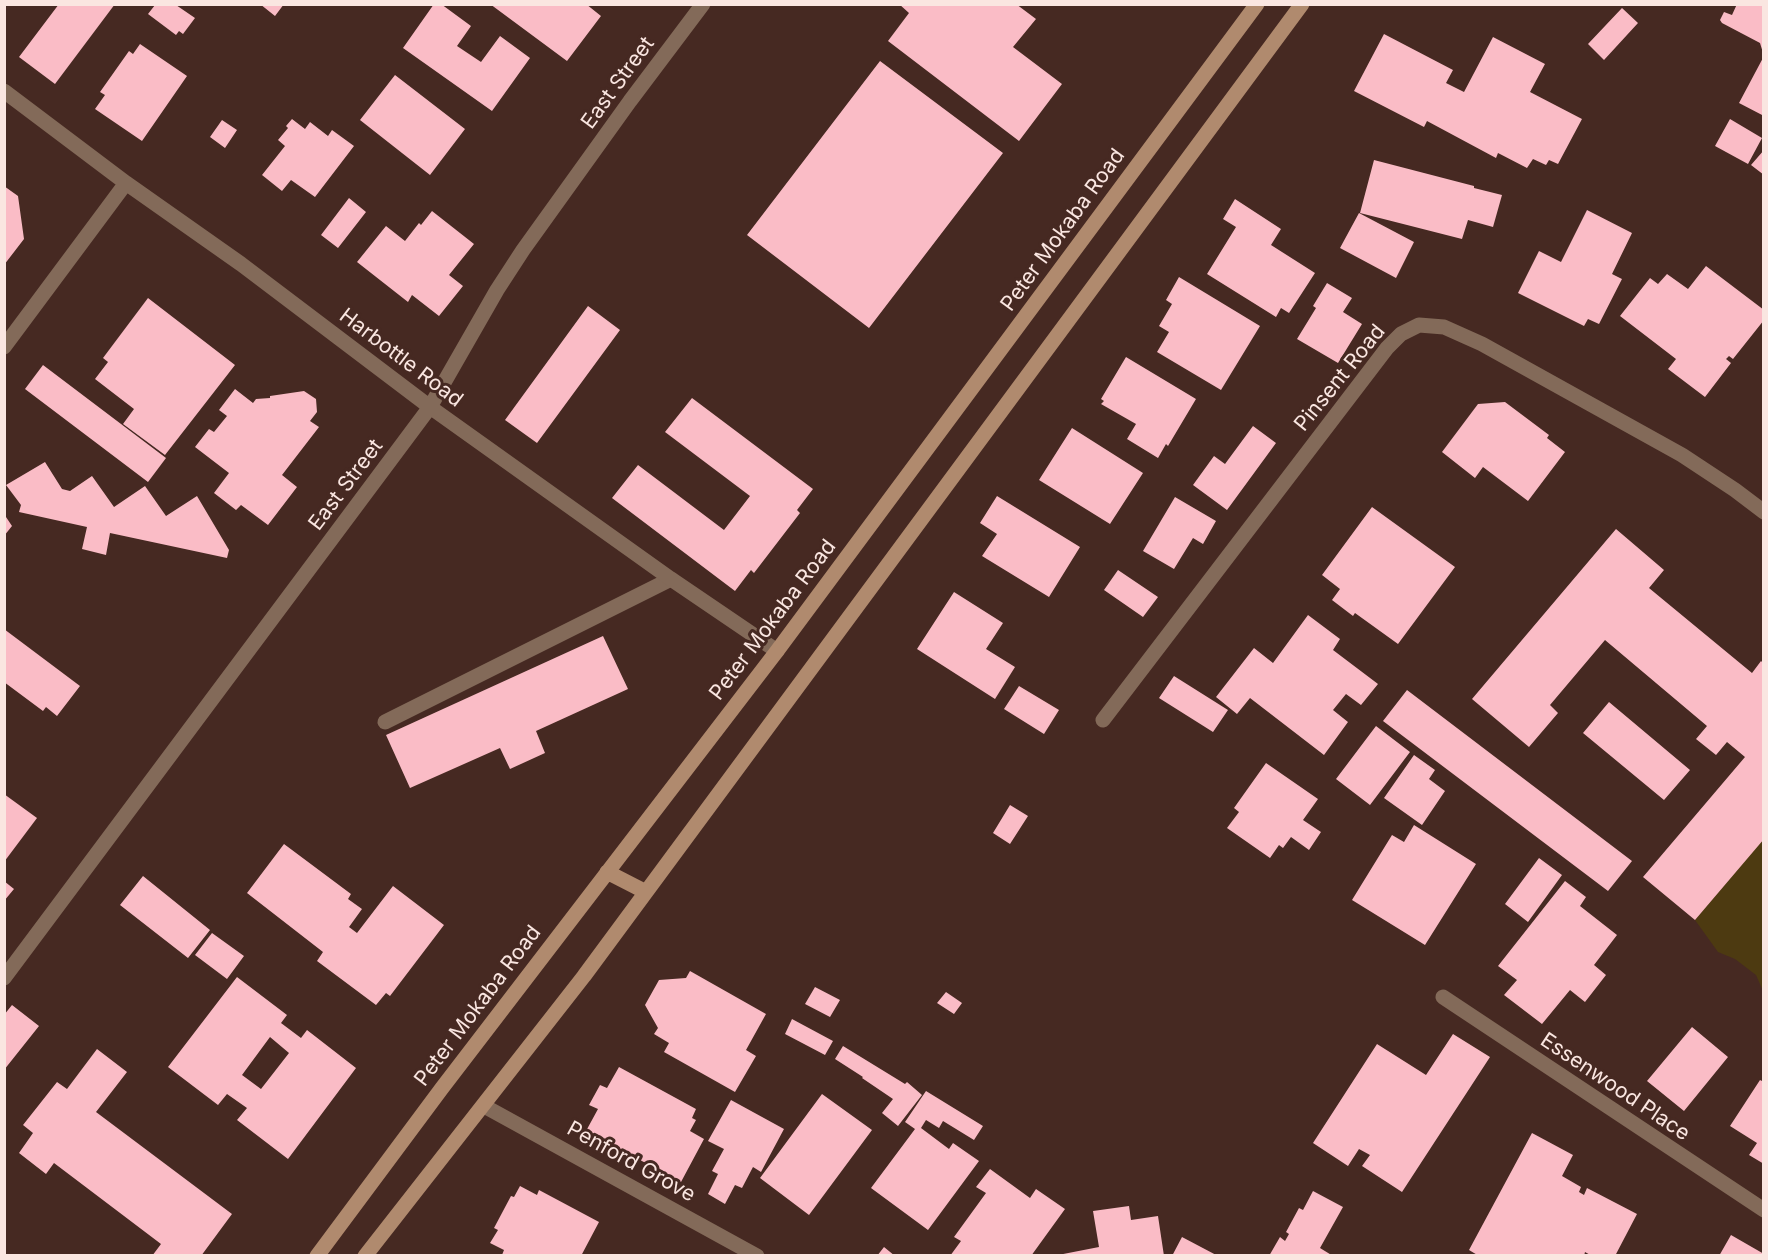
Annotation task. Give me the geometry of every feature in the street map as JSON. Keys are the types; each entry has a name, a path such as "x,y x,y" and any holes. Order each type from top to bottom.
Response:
{"street":[{"name":"East Street","path":"4,978 430,406 497,290 523,250 703,4"},
{"name":"Peter Mokaba Road","path":"317,1256 777,651 1257,4"},
{"path":"365,1256 584,976 1302,4"},
{"name":"Harbottle Road","path":"4,91 126,183 241,264 430,406 671,579 777,651"},
{"path":"4,347 126,183"},
{"name":"Pinsent Road","path":"1103,720 1386,348 1401,334 1419,325 1444,327 1482,344 1682,455 1764,512"},
{"path":"385,722 671,579"},
{"path":"607,872 646,892"},
{"name":"Essenwood Place","path":"1443,997 1764,1210"},
{"name":"Penford Grove","path":"484,1106 757,1256"}],"shaded area":[{"path":"1763,839 1763,991 1756,975 1735,959 1718,952 1695,920"}],"building":[{"path":"59,4 115,4 55,84 19,57"},
{"path":"260,4 284,4 275,16"},
{"path":"434,4 441,4 471,26 457,46 481,62 500,36 530,58 492,111 403,48"},
{"path":"490,4 586,4 601,16 567,61"},
{"path":"899,4 1016,4 1036,19 1013,47 1062,84 1019,141 888,41 909,13"},
{"path":"1737,4 1764,4 1764,56 1760,43 1720,20 1724,12 1732,15"},
{"path":"155,5 176,5 195,18 183,34 179,31 176,35 148,14"},
{"path":"1622,8 1638,23 1604,60 1588,44"},
{"path":"1384,34 1453,70 1446,83 1464,92 1493,37 1545,64 1530,92 1582,119 1558,164 1549,160 1546,165 1533,159 1527,168 1498,153 1496,158 1427,121 1424,127 1354,91"},
{"path":"140,44 187,76 142,141 95,109 105,95 100,92 129,51 133,54"},
{"path":"1764,56 1764,116 1739,103"},
{"path":"880,61 1003,153 869,328 747,235"},
{"path":"395,75 465,129 430,175 360,120"},
{"path":"292,119 305,129 310,122 328,136 332,130 354,146 315,197 291,180 282,191 262,175 285,146 278,140"},
{"path":"1730,119 1762,138 1748,164 1715,146"},
{"path":"222,120 237,130 225,148 210,137"},
{"path":"1764,150 1764,175 1751,165"},
{"path":"1374,160 1502,195 1493,227 1468,220 1462,239 1360,213"},
{"path":"4,186 18,196 24,239 4,265"},
{"path":"349,198 366,212 338,248 321,235"},
{"path":"1235,199 1281,229 1271,245 1315,273 1289,313 1281,308 1276,317 1207,274 1236,227 1223,219"},
{"path":"1587,210 1632,233 1612,274 1622,279 1599,324 1588,319 1584,326 1518,293 1539,251 1561,262"},
{"path":"432,211 474,244 449,275 463,286 439,316 412,295 408,302 357,262 386,226 405,241"},
{"path":"1359,213 1414,242 1396,278 1340,248"},
{"path":"1706,266 1764,310 1764,320 1733,359 1729,356 1726,359 1731,363 1705,397 1668,369 1676,359 1620,316 1650,278 1658,284 1667,274 1688,289"},
{"path":"1179,277 1260,326 1221,390 1157,352 1169,332 1159,326 1172,304 1166,300"},
{"path":"1327,283 1352,298 1343,312 1362,324 1338,363 1297,339 1316,308 1313,306"},
{"path":"148,298 235,365 165,455 123,424 134,409 95,379 108,362 103,358"},
{"path":"588,306 620,330 537,443 505,420"},
{"path":"1126,357 1196,399 1168,446 1166,444 1158,458 1127,439 1136,424 1101,404 1104,401 1101,399"},
{"path":"43,365 166,458 148,482 25,389"},
{"path":"235,389 253,403 256,399 304,391 316,399 317,412 310,421 319,427 282,475 297,487 268,525 241,505 236,510 214,493 229,473 195,447 209,429 214,432 227,416 219,410"},
{"path":"692,398 813,489 797,510 800,513 754,573 751,570 735,591 612,498 638,465 724,530 750,496 665,432"},
{"path":"1505,402 1549,435 1547,438 1565,452 1528,501 1483,467 1475,478 1442,452 1478,404"},
{"path":"1253,426 1276,443 1227,510 1193,485 1214,456 1225,464"},
{"path":"1072,428 1143,473 1110,524 1039,480"},
{"path":"45,462 62,489 70,491 92,476 114,507 145,486 166,516 197,496 229,550 227,558 110,533 106,555 82,549 87,527 19,512 21,505 6,485"},
{"path":"997,496 1080,547 1049,597 982,556 997,534 980,523"},
{"path":"1175,497 1216,521 1203,544 1193,538 1174,569 1143,551"},
{"path":"1372,507 1455,567 1398,644 1355,613 1353,616 1332,600 1340,589 1322,575"},
{"path":"4,514 12,526 4,536"},
{"path":"1616,529 1664,570 1649,588 1752,673 1761,661 1764,664 1764,839 1695,920 1643,877 1745,757 1727,742 1716,755 1696,739 1707,726 1605,640 1550,705 1558,713 1529,747 1472,699"},
{"path":"1118,570 1158,597 1143,617 1104,590"},
{"path":"954,592 1003,623 986,649 1015,667 995,699 917,649"},
{"path":"1308,615 1340,639 1333,650 1378,684 1361,705 1346,694 1333,710 1348,722 1324,755 1250,698 1237,714 1216,697 1254,648 1273,663"},
{"path":"4,629 80,686 57,716 46,707 43,711 4,682"},
{"path":"603,636 628,689 536,731 545,753 510,769 500,748 410,788 386,735"},
{"path":"1174,676 1228,710 1213,732 1159,698"},
{"path":"1019,686 1059,710 1044,734 1004,709"},
{"path":"1407,690 1632,861 1608,891 1383,721"},
{"path":"1609,702 1690,770 1664,800 1583,733"},
{"path":"1376,726 1410,752 1370,805 1336,779"},
{"path":"1414,755 1435,770 1429,779 1445,791 1422,825 1384,798"},
{"path":"1266,763 1318,799 1303,820 1321,832 1309,850 1291,837 1283,848 1279,845 1270,858 1227,828 1239,812 1234,808"},
{"path":"4,794 37,818 4,862"},
{"path":"1010,805 1028,816 1010,844 993,833"},
{"path":"1414,825 1476,864 1425,945 1352,900 1392,835 1404,842"},
{"path":"284,844 351,894 348,899 362,909 349,927 357,933 393,886 444,925 390,996 386,993 376,1005 317,961 323,952 247,893"},
{"path":"1539,858 1562,875 1528,922 1505,904"},
{"path":"143,876 210,930 188,958 120,905"},
{"path":"4,881 14,889 4,901"},
{"path":"1565,881 1586,897 1580,906 1617,935 1594,965 1606,975 1585,1002 1570,990 1542,1024 1504,995 1517,980 1498,966"},
{"path":"212,933 244,956 227,979 195,955"},
{"path":"690,971 766,1014 746,1050 756,1056 735,1092 664,1052 669,1043 654,1034 658,1028 645,1005 659,980 686,978"},
{"path":"237,977 287,1015 281,1023 301,1038 307,1030 356,1068 288,1159 237,1120 247,1108 227,1094 218,1105 168,1067","holes":["270,1037 289,1053 261,1089 242,1075"]},
{"path":"815,987 840,1000 830,1017 805,1004"},
{"path":"946,992 962,1003 954,1014 937,1003"},
{"path":"12,1005 39,1026 4,1070 4,1015"},
{"path":"792,1019 833,1041 825,1055 785,1034"},
{"path":"1692,1027 1728,1057 1684,1111 1647,1081"},
{"path":"1453,1034 1490,1057 1402,1192 1362,1166 1370,1155 1359,1149 1348,1166 1313,1143 1377,1044 1426,1075"},
{"path":"843,1046 905,1084 907,1082 922,1095 898,1126 882,1113 893,1099 835,1059"},
{"path":"97,1049 127,1072 96,1112 232,1214 201,1256 152,1256 161,1244 54,1163 46,1174 19,1153 33,1133 23,1125 57,1082 67,1089"},
{"path":"619,1067 696,1109 692,1118 696,1120 690,1131 704,1139 681,1182 586,1131 598,1109 589,1105 600,1085 607,1088"},
{"path":"1760,1080 1764,1082 1764,1164 1749,1155 1757,1143 1730,1126"},
{"path":"926,1091 983,1126 974,1140 943,1121 939,1128 926,1120 921,1128 949,1149 953,1143 979,1161 928,1230 871,1188 915,1129 905,1122"},
{"path":"822,1094 872,1130 809,1215 760,1178"},
{"path":"731,1100 784,1129 761,1172 753,1167 742,1188 735,1185 725,1204 708,1194 718,1174 712,1171 724,1149 708,1141"},
{"path":"1532,1133 1573,1155 1562,1176 1581,1187 1579,1192 1584,1195 1587,1188 1637,1214 1615,1256 1592,1256 1585,1252 1584,1256 1479,1256 1469,1250"},
{"path":"990,1169 1030,1198 1036,1189 1065,1209 1031,1256 950,1256 961,1241 954,1237 986,1193 976,1187"},
{"path":"520,1186 537,1195 539,1190 599,1222 581,1256 503,1256 504,1250 490,1243 498,1230 494,1228 511,1196 514,1197"},
{"path":"1313,1191 1343,1207 1320,1248 1333,1256 1269,1256 1280,1237 1285,1241 1289,1234 1286,1232 1299,1208 1303,1210"},
{"path":"1129,1206 1131,1220 1158,1216 1164,1256 1053,1256 1099,1247 1093,1211"},
{"path":"1731,1235 1764,1254 1764,1256 1719,1256"},
{"path":"1182,1237 1218,1256 1172,1256"},
{"path":"884,1247 895,1256 877,1256"}]}
